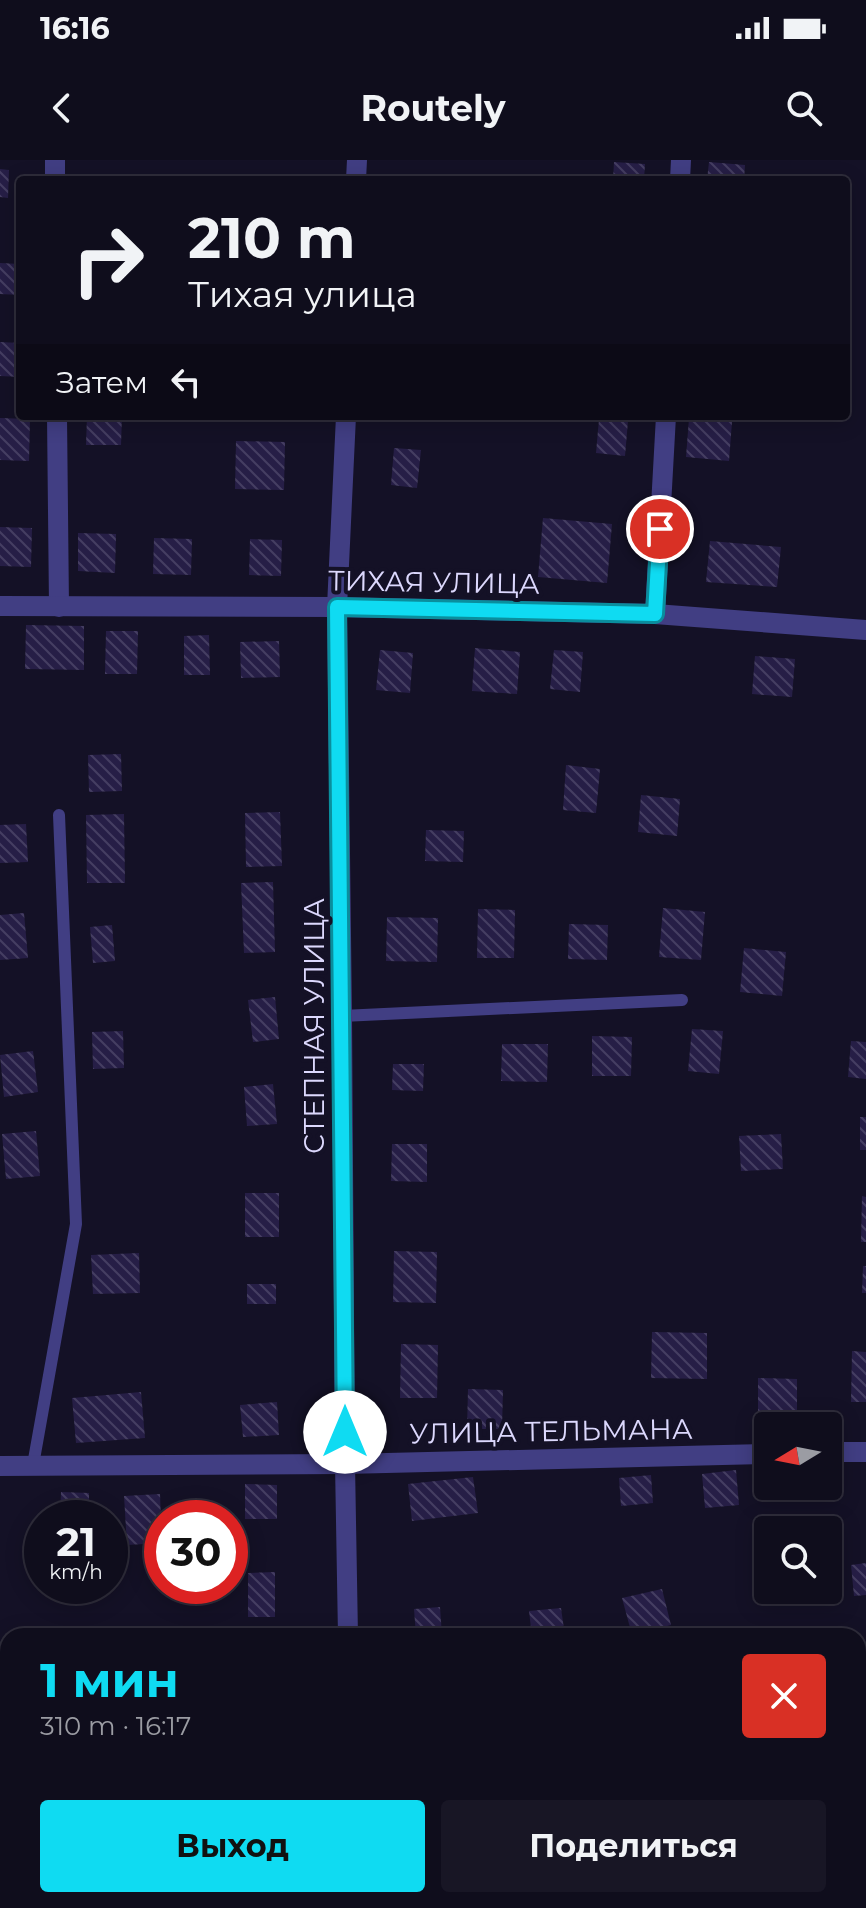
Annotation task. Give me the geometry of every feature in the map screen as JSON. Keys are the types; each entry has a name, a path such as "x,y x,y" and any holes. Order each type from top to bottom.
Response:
{"street":[{"path":"57,420 59,607"},
{"name":"СТЕПНАЯ УЛИЦА","path":"346,420 337,607 348,1628"},
{"path":"655,614 666,420"},
{"name":"ТИХАЯ УЛИЦА","path":"0,606 337,607 655,614 866,630"},
{"path":"842,1452 866,1452"},
{"name":"УЛИЦА ТЕЛЬМАНА","path":"0,1466 345,1464 754,1454"}],"lane":[{"path":"33,1465 76,1224 59,815"},
{"path":"342,1016 682,1000"}],"building":[{"path":"614,162 645,164 644,176 613,176"},
{"path":"709,162 745,165 744,176 707,176"},
{"path":"0,169 9,170 8,198 0,197"},
{"path":"0,263 16,264 16,295 0,294"},
{"path":"0,342 16,343 16,377 0,376"},
{"path":"0,418 30,420 29,461 0,460"},
{"path":"87,420 122,420 121,445 86,445"},
{"path":"599,420 628,421 625,456 596,453"},
{"path":"689,420 732,422 729,461 686,457"},
{"path":"236,441 285,442 284,490 235,489"},
{"path":"394,448 421,450 417,488 391,485"},
{"path":"543,518 612,524 607,583 538,577"},
{"path":"0,527 32,528 31,567 0,566"},
{"path":"78,533 116,534 115,573 78,571"},
{"path":"154,538 192,539 191,575 153,574"},
{"path":"250,539 282,540 281,576 249,575"},
{"path":"710,541 781,547 777,587 706,582"},
{"path":"26,625 84,626 84,670 25,669"},
{"path":"106,631 138,631 137,674 105,674"},
{"path":"209,635 210,675 184,675 184,636"},
{"path":"279,641 280,677 241,678 240,642"},
{"path":"475,648 520,652 517,694 472,691"},
{"path":"380,650 413,653 410,693 376,690"},
{"path":"554,650 583,652 580,692 550,689"},
{"path":"755,656 795,659 792,697 752,694"},
{"path":"121,754 122,791 89,792 88,755"},
{"path":"566,765 600,769 596,813 563,810"},
{"path":"641,795 680,799 677,836 638,832"},
{"path":"280,812 282,866 246,867 245,813"},
{"path":"124,814 125,883 87,883 86,815"},
{"path":"26,824 28,862 0,863 0,825"},
{"path":"426,830 464,831 463,862 425,861"},
{"path":"273,882 275,952 244,953 241,883"},
{"path":"663,908 705,912 701,960 659,957"},
{"path":"478,909 515,910 514,958 477,958"},
{"path":"24,913 28,958 0,960 0,915"},
{"path":"387,917 438,918 437,962 386,961"},
{"path":"569,924 608,925 607,960 568,959"},
{"path":"112,925 115,961 93,963 90,927"},
{"path":"744,948 786,952 782,996 740,992"},
{"path":"275,997 279,1039 253,1042 248,1000"},
{"path":"692,1029 723,1031 719,1074 688,1071"},
{"path":"123,1031 124,1068 93,1069 92,1032"},
{"path":"592,1036 632,1037 631,1076 592,1076"},
{"path":"851,1041 866,1042 866,1079 848,1077"},
{"path":"502,1044 548,1044 547,1082 501,1081"},
{"path":"33,1051 38,1092 4,1097 0,1055"},
{"path":"393,1064 424,1064 423,1091 392,1090"},
{"path":"273,1084 277,1124 247,1126 244,1087"},
{"path":"860,1117 866,1117 866,1150 860,1150"},
{"path":"36,1131 40,1176 6,1179 2,1134"},
{"path":"781,1134 783,1169 741,1171 739,1136"},
{"path":"392,1144 427,1144 427,1182 391,1181"},
{"path":"245,1193 279,1193 279,1237 245,1237"},
{"path":"862,1196 866,1197 866,1242 861,1242"},
{"path":"394,1251 437,1252 436,1303 393,1302"},
{"path":"139,1253 140,1293 93,1294 91,1255"},
{"path":"863,1266 866,1266 866,1293 862,1293"},
{"path":"247,1284 276,1284 276,1304 247,1304"},
{"path":"652,1332 707,1333 707,1379 651,1378"},
{"path":"401,1344 438,1345 437,1398 400,1398"},
{"path":"852,1351 866,1352 866,1402 851,1402"},
{"path":"758,1378 797,1379 797,1412 758,1412"},
{"path":"468,1389 503,1390 502,1429 467,1429"},
{"path":"141,1392 145,1438 76,1443 72,1398"},
{"path":"277,1402 279,1435 243,1437 240,1405"},
{"path":"736,1470 739,1505 705,1508 702,1474"},
{"path":"651,1475 653,1503 621,1506 619,1478"},
{"path":"473,1477 478,1513 412,1521 408,1484"},
{"path":"245,1484 277,1485 277,1519 248,1519 248,1500 245,1500"},
{"path":"61,1492 89,1493 89,1500 61,1500"},
{"path":"160,1494 160,1500 144,1500 144,1544 128,1545 128,1500 124,1500 124,1496"},
{"path":"866,1563 866,1595 854,1596 851,1565"},
{"path":"275,1572 275,1617 248,1617 248,1573"},
{"path":"662,1589 671,1625 630,1628 622,1598"},
{"path":"440,1607 441,1628 415,1628 414,1609"},
{"path":"561,1608 564,1628 531,1628 529,1611"}],"route":[{"path":"345,1432 337,607 655,614 660,529"}]}
